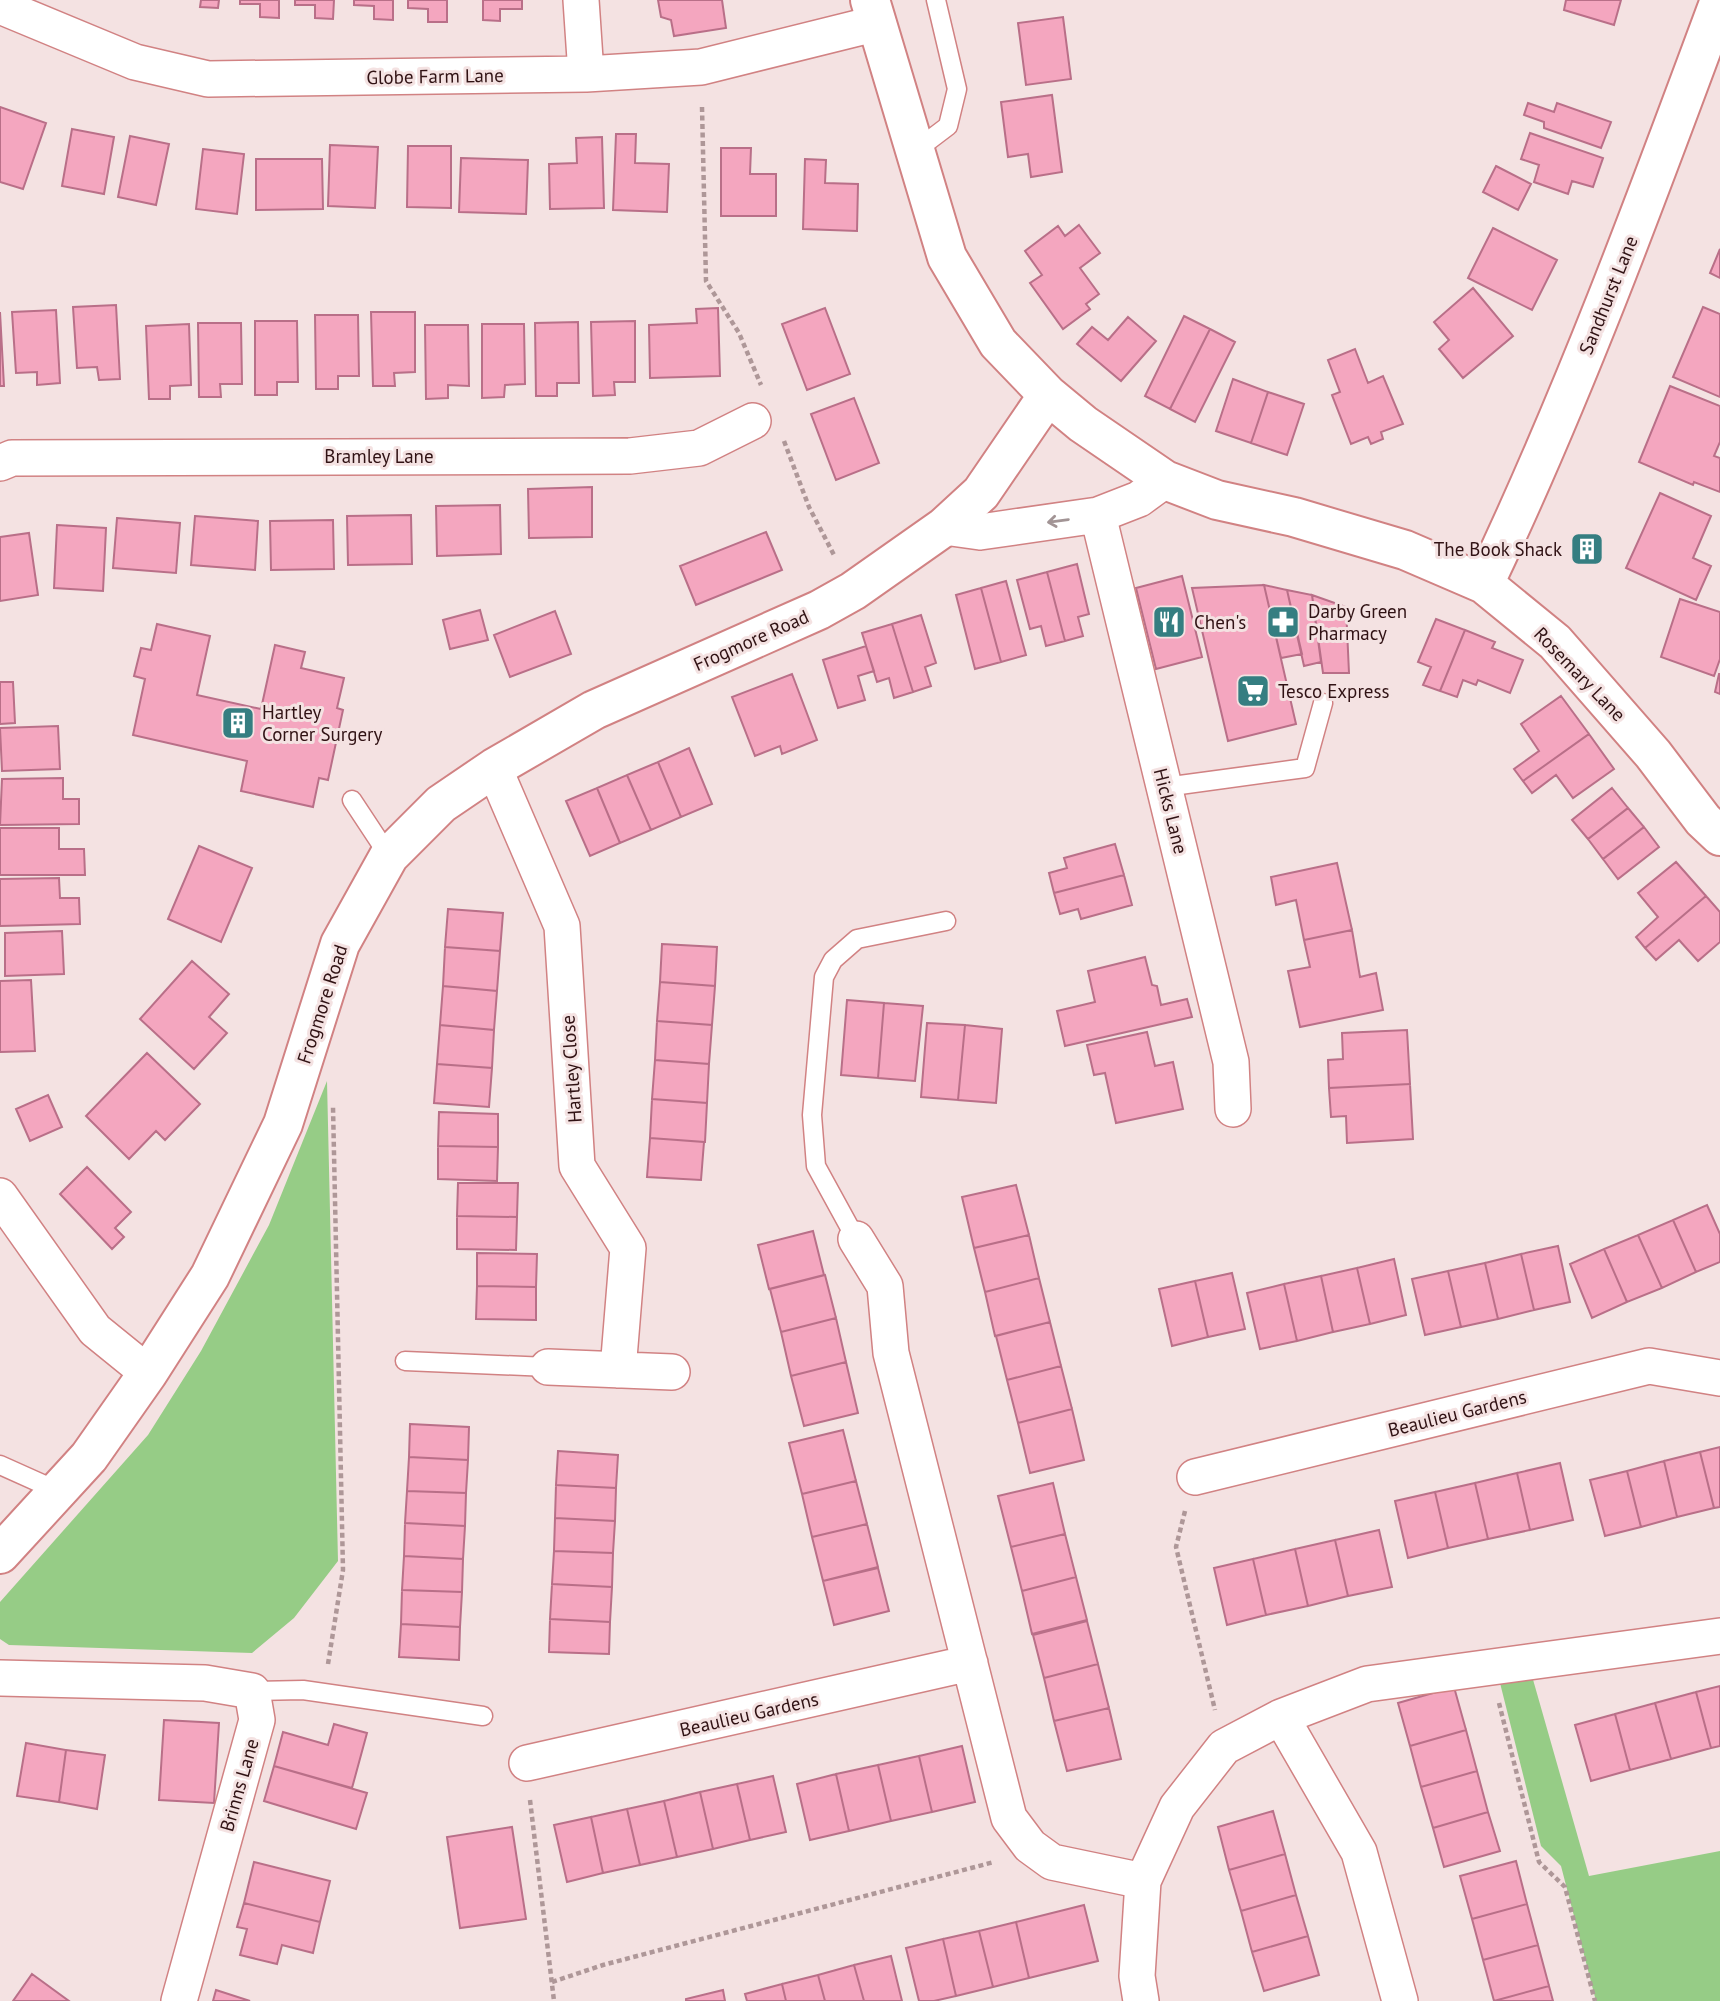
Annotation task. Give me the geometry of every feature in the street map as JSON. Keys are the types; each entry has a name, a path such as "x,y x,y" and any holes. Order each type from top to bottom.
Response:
{"street":[{"path":"581,0 586,74"},
{"name":"Sandhurst Lane","path":"1484,584 1541,460 1624,255 1720,0"},
{"name":"Globe Farm Lane","path":"2,4 135,62 208,79 586,74 701,67 874,12"},
{"name":"Rosemary Lane","path":"874,12 947,257 998,343 1048,395 1083,424 1166,480 1217,500 1294,517 1405,550 1484,584 1555,642 1653,754 1703,820 1720,836"},
{"name":"Frogmore Road","path":"0,1554 89,1457 148,1373 210,1276 283,1124 340,944 389,856 441,804 494,768 594,710 818,610 853,591 944,527 981,493 1048,395"},
{"name":"Bramley Lane","path":"0,463 12,458 630,456 699,448 765,415"},
{"path":"944,527 980,532 1098,515 1139,499 1166,480"},
{"name":"Hicks Lane","path":"1098,515 1231,1062 1233,1109"},
{"name":"Hartley Close","path":"494,768 562,926 578,1166 628,1248 618,1370"},
{"path":"0,1196 94,1330 148,1373"},
{"path":"856,1239 885,1286 891,1353 1009,1818 1030,1846 1052,1862 1143,1881"},
{"name":"Beaulieu Gardens","path":"1195,1476 1649,1366 1720,1378"},
{"path":"548,1367 672,1372"},
{"path":"1141,2001 1137,1976 1143,1881 1177,1807 1224,1747 1281,1717 1367,1684 1720,1636"},
{"name":"Beaulieu Gardens","path":"527,1763 970,1663"},
{"path":"0,1678 205,1683 252,1691"},
{"name":"Brinns Lane","path":"179,2001 257,1720 252,1691"},
{"path":"1281,1717 1359,1852 1400,2001"}],"lane":[{"path":"915,150 948,126 957,89 936,0"},
{"path":"1166,787 1305,768 1323,703"},
{"path":"352,800 389,856"},
{"path":"856,1239 816,1166 812,1115 824,977 833,960 857,939 946,921"},
{"path":"405,1361 548,1367"},
{"path":"0,1465 58,1491"},
{"path":"252,1691 303,1690 483,1716"}],"path":[{"path":"701,67 706,281 739,333 765,415 853,591"},
{"path":"323,1693 343,1570 333,1097"},
{"path":"1195,1476 1176,1546 1224,1747"},
{"path":"1489,1667 1539,1862 1565,1887 1595,2001"},
{"path":"527,1763 554,2001"},
{"path":"552,1982 629,1958 998,1861 1030,1846"}],"green space":[{"path":"327,1081 338,1561 294,1618 252,1653 9,1645 0,1639 0,1602 148,1435 201,1351 269,1225"},
{"path":"1530,1669 1589,1876 1720,1851 1720,2001 1596,2001 1561,1866 1541,1846 1498,1675"}],"building":[{"path":"201,0 219,0 218,8 200,7"},
{"path":"240,0 279,0 279,18 260,17 260,4 240,4"},
{"path":"295,0 334,0 333,19 315,18 315,5 295,5"},
{"path":"354,0 393,0 393,20 374,19 374,6 354,5"},
{"path":"408,0 447,0 447,22 428,22 428,9 408,8"},
{"path":"483,0 522,0 522,9 500,9 500,21 483,20"},
{"path":"658,0 722,0 726,28 674,36 671,20 661,17"},
{"path":"1566,0 1621,0 1614,25 1564,10"},
{"path":"1063,17 1071,79 1026,85 1018,23"},
{"path":"1052,95 1062,172 1031,177 1028,154 1008,157 1001,102"},
{"path":"1528,103 1554,112 1557,103 1611,122 1601,148 1544,128 1544,122 1524,115"},
{"path":"0,107 46,123 23,189 0,182"},
{"path":"72,129 114,137 104,194 62,186"},
{"path":"1530,133 1603,158 1593,187 1572,181 1568,194 1534,182 1539,165 1521,159"},
{"path":"616,134 636,134 635,163 669,164 667,212 613,210"},
{"path":"130,136 169,144 156,205 118,197"},
{"path":"602,137 604,208 550,209 549,164 577,163 576,138"},
{"path":"330,145 378,147 375,208 328,206"},
{"path":"408,146 451,146 451,208 407,207"},
{"path":"721,148 751,148 750,174 776,174 776,216 721,216"},
{"path":"203,149 244,154 237,214 196,209"},
{"path":"461,158 528,160 526,214 459,212"},
{"path":"256,159 322,159 323,209 256,210"},
{"path":"805,159 826,160 825,183 858,184 857,231 803,229"},
{"path":"1496,166 1531,184 1518,210 1483,192"},
{"path":"1079,225 1100,253 1080,268 1099,294 1086,304 1090,309 1063,329 1030,283 1042,275 1025,251 1058,226 1065,236"},
{"path":"1493,228 1557,260 1532,310 1468,278"},
{"path":"1720,249 1720,278 1710,273"},
{"path":"1473,288 1513,336 1463,378 1439,349 1449,340 1434,322"},
{"path":"116,305 120,379 99,380 97,367 77,368 73,307"},
{"path":"1703,307 1720,314 1720,397 1673,377"},
{"path":"718,308 720,376 650,378 649,325 697,323 696,309"},
{"path":"825,308 850,374 807,390 782,324"},
{"path":"56,310 60,383 37,385 37,372 16,373 12,312"},
{"path":"0,312 4,386 0,386"},
{"path":"371,312 415,312 415,372 394,373 395,386 373,386"},
{"path":"315,315 358,315 359,376 338,376 338,389 316,389"},
{"path":"1184,316 1210,329 1170,409 1145,396"},
{"path":"1128,317 1156,341 1121,381 1077,344 1092,327 1108,340"},
{"path":"255,321 297,321 298,382 277,382 277,395 255,395"},
{"path":"635,321 635,382 614,382 615,395 593,396 591,322"},
{"path":"578,322 579,383 557,383 557,396 536,396 535,323"},
{"path":"198,323 241,323 242,384 220,384 221,397 199,397"},
{"path":"189,324 191,385 170,386 170,399 149,399 146,326"},
{"path":"482,324 524,324 525,384 505,385 504,397 482,398"},
{"path":"425,325 468,325 469,386 448,385 448,398 426,399"},
{"path":"1210,329 1235,342 1195,422 1170,409"},
{"path":"1355,349 1368,383 1383,376 1403,424 1381,432 1383,439 1371,444 1368,437 1351,444 1332,395 1340,392 1328,360"},
{"path":"1233,379 1268,392 1251,443 1216,431"},
{"path":"1670,386 1720,406 1720,442 1714,456 1720,458 1720,492 1694,482 1693,485 1639,462"},
{"path":"1268,392 1304,404 1287,455 1251,443"},
{"path":"854,398 879,463 836,480 811,414"},
{"path":"592,487 592,537 529,538 528,489"},
{"path":"1660,493 1711,516 1693,558 1711,566 1696,600 1626,568"},
{"path":"500,505 501,554 437,556 436,506"},
{"path":"411,515 412,564 348,565 347,516"},
{"path":"195,516 258,521 255,570 191,565"},
{"path":"117,518 180,523 176,573 113,568"},
{"path":"333,520 334,569 271,570 270,521"},
{"path":"57,525 106,528 103,591 54,588"},
{"path":"766,532 782,570 696,605 680,566"},
{"path":"29,533 38,595 0,601 0,537"},
{"name":"The Book Shack","path":"1583,539 1596,544 1591,559 1578,555"},
{"path":"1077,564 1089,614 1078,617 1083,636 1065,641 1047,572"},
{"path":"1047,572 1065,641 1046,646 1041,626 1030,629 1017,580"},
{"name":"Chen's","path":"1182,576 1202,657 1156,669 1136,588"},
{"path":"1006,581 1026,655 1001,662 981,588"},
{"name":"Tesco Express","path":"1264,585 1296,724 1228,741 1192,588"},
{"name":"Darby Green Pharmacy","path":"1264,585 1287,590 1302,654 1281,658"},
{"path":"981,588 1001,662 975,669 956,595"},
{"path":"1287,590 1312,595 1321,662 1304,666"},
{"path":"1312,595 1346,607 1349,673 1323,673"},
{"path":"1680,599 1720,612 1720,659 1714,676 1661,657"},
{"path":"480,610 488,640 450,649 443,620"},
{"path":"555,611 571,654 510,677 494,635"},
{"path":"921,615 936,663 925,667 931,686 913,692 892,624"},
{"path":"1436,619 1465,630 1440,691 1423,685 1431,667 1418,662"},
{"name":"Hartley Corner Surgery","path":"157,624 210,636 197,695 261,709 275,645 305,652 301,668 344,678 337,708 343,710 328,780 319,778 313,807 241,791 247,761 133,735 145,679 134,676 141,648 151,650"},
{"path":"892,624 913,692 894,698 889,678 877,682 862,633"},
{"path":"1465,630 1495,642 1492,648 1523,660 1510,693 1478,680 1476,685 1463,680 1457,697 1440,691"},
{"path":"866,646 874,671 858,676 865,700 838,708 823,660"},
{"path":"792,674 817,740 782,754 780,746 755,756 732,697"},
{"path":"1720,674 1720,694 1715,692"},
{"path":"0,682 13,682 15,723 0,724"},
{"path":"1561,696 1589,734 1523,781 1514,769 1539,751 1521,724"},
{"path":"58,726 60,769 2,771 0,728"},
{"path":"1589,734 1614,769 1573,798 1556,775 1532,793 1523,781"},
{"path":"689,748 712,804 681,817 658,762"},
{"path":"658,762 681,817 651,830 627,775"},
{"path":"627,775 651,830 620,843 597,788"},
{"path":"63,778 63,799 79,799 79,824 0,825 2,779"},
{"path":"597,788 620,843 590,856 566,801"},
{"path":"1612,788 1628,808 1588,839 1572,820"},
{"path":"1628,808 1644,827 1603,859 1588,839"},
{"path":"1644,827 1659,847 1618,879 1603,859"},
{"path":"0,828 59,828 59,849 84,849 85,875 0,875"},
{"path":"1115,844 1124,875 1054,893 1049,873 1067,868 1064,858"},
{"path":"199,846 252,868 221,942 168,919"},
{"path":"1676,862 1706,896 1645,948 1636,937 1658,917 1638,893"},
{"path":"1337,863 1352,930 1304,940 1296,900 1276,905 1271,877"},
{"path":"1124,875 1132,905 1081,919 1078,909 1060,914 1054,893"},
{"path":"59,878 60,898 79,898 80,924 0,926 0,879"},
{"path":"1706,896 1720,912 1720,942 1698,961 1679,940 1656,960 1645,948"},
{"path":"448,909 503,913 500,951 445,947"},
{"path":"1352,930 1360,977 1376,973 1383,1010 1300,1027 1288,971 1310,967 1304,940"},
{"path":"62,931 64,974 5,976 5,933"},
{"path":"662,944 717,947 715,986 660,982"},
{"path":"445,947 500,951 497,991 443,986"},
{"path":"1145,957 1152,985 1157,986 1161,1005 1187,999 1192,1017 1065,1046 1057,1011 1095,1002 1088,971"},
{"path":"192,961 229,994 209,1017 227,1033 194,1069 140,1019"},
{"path":"31,980 35,1051 0,1052 0,981"},
{"path":"660,982 715,986 712,1025 657,1021"},
{"path":"443,986 497,991 494,1030 440,1025"},
{"path":"847,1000 884,1003 878,1078 841,1075"},
{"path":"884,1003 923,1006 915,1081 878,1078"},
{"path":"657,1021 712,1025 709,1064 655,1060"},
{"path":"927,1023 965,1025 958,1100 921,1097"},
{"path":"440,1025 494,1030 492,1068 437,1064"},
{"path":"965,1025 1002,1029 996,1103 958,1100"},
{"path":"1407,1030 1410,1084 1329,1088 1328,1060 1343,1059 1342,1033"},
{"path":"1147,1032 1155,1066 1173,1062 1183,1109 1116,1123 1105,1073 1094,1075 1087,1045"},
{"path":"147,1053 200,1104 165,1140 156,1131 129,1159 86,1116"},
{"path":"655,1060 709,1064 707,1103 652,1099"},
{"path":"437,1064 492,1068 489,1107 434,1103"},
{"path":"1410,1084 1413,1139 1347,1143 1346,1116 1331,1117 1329,1088"},
{"path":"48,1095 62,1127 30,1141 16,1109"},
{"path":"652,1099 707,1103 705,1142 650,1138"},
{"path":"439,1112 498,1114 498,1147 438,1146"},
{"path":"650,1138 704,1142 701,1180 647,1177"},
{"path":"438,1146 498,1147 497,1181 438,1179"},
{"path":"87,1167 131,1212 115,1228 124,1237 112,1249 60,1194"},
{"path":"458,1183 518,1183 517,1217 457,1216"},
{"path":"1016,1185 1029,1235 974,1248 962,1197"},
{"path":"1707,1205 1720,1234 1720,1262 1696,1272 1673,1220"},
{"path":"457,1216 517,1217 516,1250 457,1249"},
{"path":"1673,1220 1696,1272 1662,1288 1638,1235"},
{"path":"813,1231 824,1275 769,1289 758,1245"},
{"path":"1029,1235 1039,1278 985,1292 974,1248"},
{"path":"1638,1235 1662,1288 1627,1302 1604,1249"},
{"path":"1558,1246 1570,1302 1534,1310 1521,1254"},
{"path":"1604,1249 1627,1302 1592,1318 1570,1264"},
{"path":"477,1253 537,1254 536,1287 477,1286"},
{"path":"1521,1254 1534,1310 1498,1319 1485,1263"},
{"path":"1394,1259 1406,1315 1370,1324 1357,1268"},
{"path":"1485,1263 1498,1319 1461,1327 1448,1271"},
{"path":"1357,1268 1370,1324 1333,1332 1321,1276"},
{"path":"1448,1271 1461,1327 1425,1335 1412,1279"},
{"path":"1232,1273 1245,1329 1208,1337 1195,1281"},
{"path":"825,1275 836,1318 781,1332 770,1289"},
{"path":"1321,1276 1333,1332 1297,1341 1284,1284"},
{"path":"1039,1278 1050,1322 995,1336 985,1292"},
{"path":"1195,1281 1208,1337 1172,1346 1159,1289"},
{"path":"1284,1284 1297,1341 1260,1349 1247,1293"},
{"path":"477,1286 536,1287 536,1320 476,1319"},
{"path":"836,1318 846,1362 791,1376 781,1332"},
{"path":"1050,1322 1061,1366 1007,1380 996,1336"},
{"path":"846,1362 858,1413 804,1426 791,1376"},
{"path":"1061,1366 1072,1409 1018,1423 1007,1380"},
{"path":"1072,1409 1084,1460 1030,1473 1018,1423"},
{"path":"410,1424 469,1427 468,1460 409,1457"},
{"path":"843,1430 856,1481 802,1494 789,1443"},
{"path":"1720,1447 1720,1507 1714,1508 1700,1452"},
{"path":"558,1451 618,1455 616,1488 556,1485"},
{"path":"1700,1452 1714,1508 1677,1517 1664,1461"},
{"path":"409,1457 468,1460 466,1493 407,1491"},
{"path":"1664,1461 1677,1517 1641,1527 1627,1471"},
{"path":"1560,1463 1573,1520 1530,1530 1517,1473"},
{"path":"1627,1471 1641,1527 1605,1536 1590,1480"},
{"path":"1517,1473 1530,1530 1488,1539 1475,1483"},
{"path":"856,1481 867,1524 812,1537 802,1494"},
{"path":"1053,1483 1065,1534 1011,1547 998,1496"},
{"path":"1475,1483 1488,1539 1448,1548 1435,1492"},
{"path":"556,1485 616,1488 615,1521 555,1518"},
{"path":"407,1491 466,1493 465,1526 405,1523"},
{"path":"1435,1492 1448,1548 1408,1558 1395,1501"},
{"path":"555,1518 615,1521 613,1553 554,1551"},
{"path":"405,1523 465,1526 463,1559 404,1556"},
{"path":"867,1524 878,1567 823,1581 812,1537"},
{"path":"1379,1530 1392,1587 1348,1596 1335,1540"},
{"path":"1065,1534 1076,1577 1022,1591 1011,1547"},
{"path":"1335,1540 1348,1596 1308,1606 1295,1549"},
{"path":"1295,1549 1308,1606 1266,1615 1253,1559"},
{"path":"554,1551 613,1553 612,1587 552,1584"},
{"path":"404,1556 463,1559 462,1592 402,1590"},
{"path":"1253,1559 1266,1615 1227,1625 1214,1568"},
{"path":"878,1568 889,1611 834,1625 823,1581"},
{"path":"1076,1577 1087,1620 1032,1634 1022,1591"},
{"path":"552,1584 612,1587 610,1622 550,1619"},
{"path":"402,1590 462,1592 460,1627 401,1624"},
{"path":"550,1619 610,1622 609,1654 549,1652"},
{"path":"1087,1621 1098,1664 1044,1678 1033,1635"},
{"path":"401,1624 460,1627 459,1660 399,1657"},
{"path":"1098,1664 1109,1708 1054,1721 1044,1678"},
{"path":"1720,1686 1720,1746 1711,1748 1696,1692"},
{"path":"1454,1687 1466,1730 1410,1746 1398,1703"},
{"path":"1696,1692 1711,1748 1671,1759 1655,1703"},
{"path":"1655,1703 1671,1759 1630,1770 1615,1714"},
{"path":"1109,1708 1121,1759 1067,1771 1054,1721"},
{"path":"1615,1714 1630,1770 1591,1781 1575,1725"},
{"path":"164,1720 219,1723 214,1803 159,1800"},
{"path":"334,1724 367,1733 352,1788 274,1766 283,1732 328,1745"},
{"path":"1466,1730 1477,1771 1421,1787 1410,1746"},
{"path":"26,1743 66,1750 59,1802 17,1796"},
{"path":"962,1746 975,1802 932,1812 919,1756"},
{"path":"66,1750 105,1755 97,1809 59,1802"},
{"path":"919,1756 932,1812 891,1821 878,1765"},
{"path":"878,1765 891,1821 849,1831 836,1774"},
{"path":"274,1766 367,1793 356,1829 264,1801"},
{"path":"1477,1771 1488,1812 1433,1828 1421,1787"},
{"path":"836,1774 849,1831 810,1840 797,1784"},
{"path":"773,1776 786,1832 750,1840 737,1784"},
{"path":"737,1784 750,1840 713,1849 700,1792"},
{"path":"700,1792 713,1849 677,1857 664,1801"},
{"path":"664,1801 677,1857 640,1865 627,1809"},
{"path":"627,1809 640,1865 603,1873 591,1817"},
{"path":"1273,1811 1285,1854 1229,1870 1218,1827"},
{"path":"1488,1812 1500,1851 1444,1867 1433,1828"},
{"path":"591,1817 603,1873 567,1882 554,1825"},
{"path":"512,1827 526,1919 460,1928 447,1837"},
{"path":"1285,1854 1296,1895 1241,1911 1229,1870"},
{"path":"1516,1861 1527,1904 1472,1919 1460,1876"},
{"path":"254,1862 330,1881 320,1922 244,1903"},
{"path":"1296,1895 1308,1936 1252,1952 1241,1911"},
{"path":"244,1903 320,1922 313,1953 282,1945 277,1964 240,1955 247,1929 237,1927"},
{"path":"1527,1904 1538,1945 1483,1960 1472,1919"},
{"path":"1084,1905 1098,1961 1029,1978 1016,1922"},
{"path":"1016,1922 1029,1978 993,1987 979,1931"},
{"path":"979,1931 993,1987 956,1996 943,1939"},
{"path":"1308,1936 1319,1975 1264,1991 1252,1952"},
{"path":"943,1939 956,1996 919,2001 906,1948"},
{"path":"1538,1945 1549,1986 1494,2001 1483,1960"},
{"path":"891,1956 902,2001 864,2001 854,1965"},
{"path":"854,1965 864,2001 825,2001 818,1975"},
{"path":"32,1974 69,2001 13,2001"},
{"path":"818,1975 825,2001 786,2001 782,1984"},
{"path":"782,1984 786,2001 747,2001 745,1994"},
{"path":"1549,1986 1553,2001 1494,2001"},
{"path":"216,1990 250,2001 213,2001"},
{"path":"723,1990 725,2001 686,2001 686,1999"}],"place":[{"name":"The Book Shack","path":"1587,549"},
{"name":"Chen's","path":"1169,622"},
{"name":"Darby Green Pharmacy","path":"1283,622"},
{"name":"Tesco Express","path":"1253,691"},
{"name":"Hartley Corner Surgery","path":"238,723"}]}
